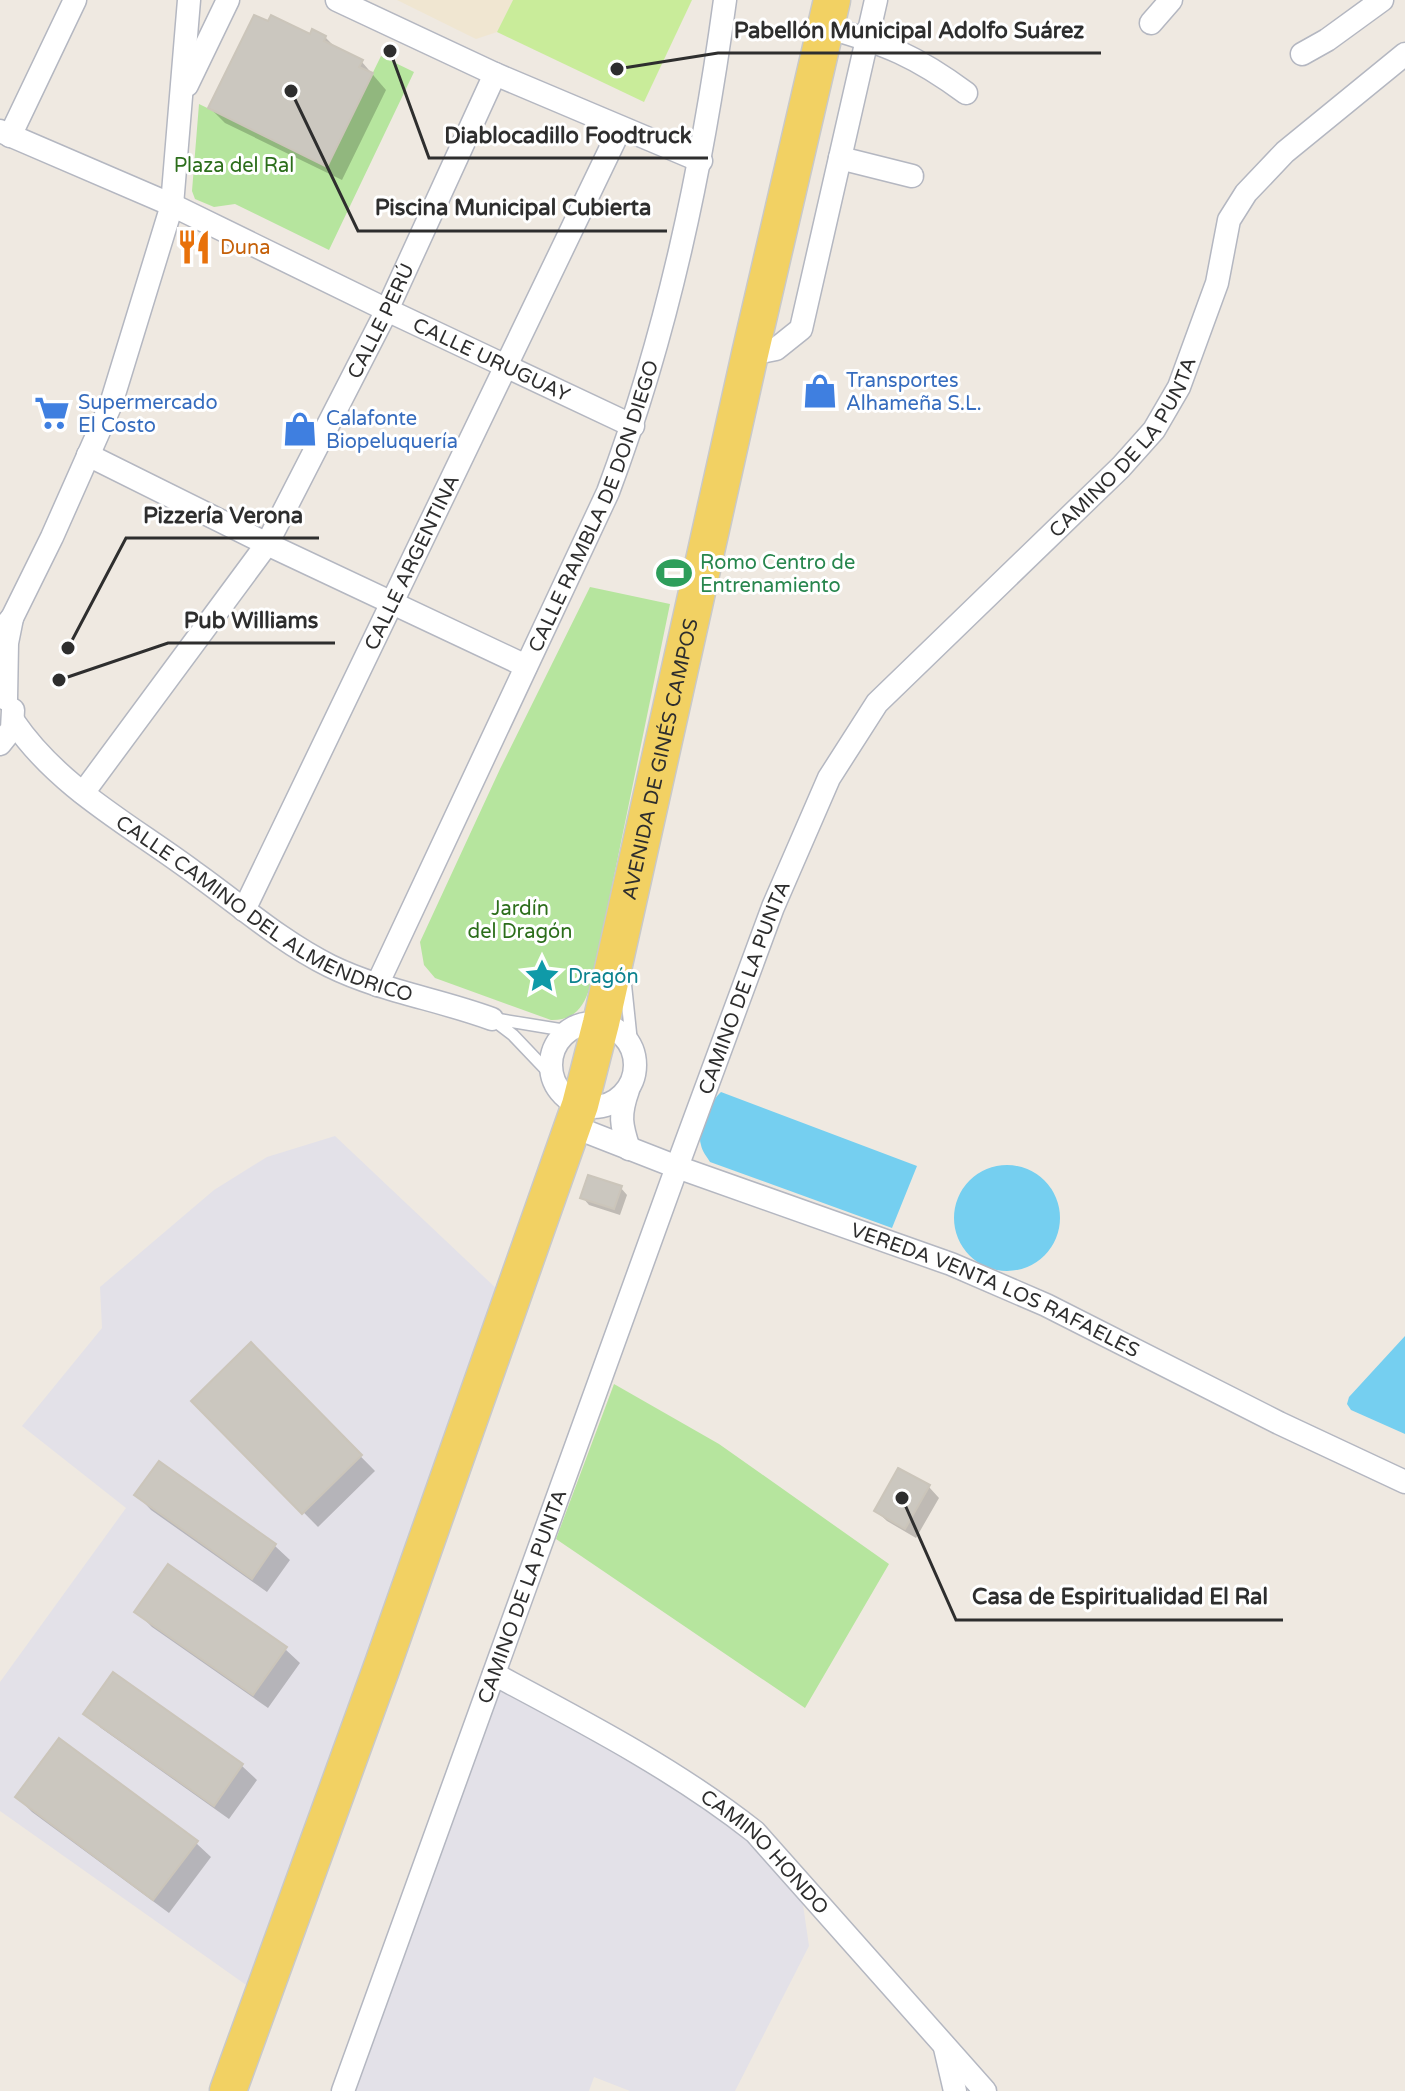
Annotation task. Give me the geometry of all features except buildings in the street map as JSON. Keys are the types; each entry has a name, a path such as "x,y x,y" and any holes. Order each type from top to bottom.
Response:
{"main road":[{"name":"AVENIDA DE GINÉS CAMPOS","path":"228,2091 383,1664 576,1116 585,1027 621,936 828,7"}],"street":[{"path":"5,134 75,0"},
{"path":"3,696 6,625 52,537 111,404 172,205 189,0"},
{"path":"181,97 228,0"},
{"path":"337,0 495,74 701,161"},
{"name":"CALLE RAMBLA DE DON DIEGO","path":"377,985 608,492 633,426 689,220 725,0"},
{"path":"750,354 776,349 801,329 876,0"},
{"path":"1151,23 1171,0"},
{"path":"1302,54 1327,40 1353,8 1382,0"},
{"path":"828,7 867,39 929,66 966,93"},
{"name":"CAMINO DE LA PUNTA","path":"343,2091 773,907 829,778 877,703 1121,467 1154,430 1179,387 1217,283 1229,220 1246,193 1285,152 1405,54"},
{"name":"CALLE PERÚ","path":"83,793 267,544 387,310 495,74"},
{"name":"CALLE ARGENTINA","path":"244,910 620,129"},
{"name":"CALLE URUGUAY","path":"5,134 172,205 633,426"},
{"path":"840,158 912,176"},
{"path":"88,455 267,544 526,666"},
{"name":"CALLE CAMINO DEL ALMENDRICO","path":"3,696 27,742 53,770 277,936 331,966 377,985 492,1019"},
{"path":"0,744 8,736 14,722"},
{"name":"CALLE CAMINO DEL ALMENDRICO","path":"0,752 53,770"},
{"path":"628,1090 618,1100 576,1116 552,1076 554,1048 585,1027 623,1035 632,1047 636,1062 634,1077 621,1110 622,1128 629,1149"},
{"name":"VEREDA VENTA LOS RAFAELES","path":"576,1116 629,1149 951,1264 1046,1305 1279,1423 1405,1482"},
{"name":"CAMINO HONDO","path":"494,1674 630,1748 726,1809 755,1832 985,2091"},
{"path":"944,2047 955,2091"}],"lane":[{"path":"621,936 632,1047"},
{"path":"492,1019 585,1027"},
{"path":"492,1019 513,1035 552,1076"}],"shaded area":[{"path":"397,0 513,0 497,32 476,39"},
{"path":"335,1136 500,1292 249,1987 0,1811 0,1682 126,1508 22,1426 102,1328 100,1287 214,1190 267,1157"},
{"path":"498,1689 519,1692 725,1815 802,1898 809,1946 735,2091 630,2091 594,2077 589,2091 351,2091"}],"green space":[{"path":"513,0 692,0 644,102 497,32"},
{"name":"Plaza del Ral","path":"381,56 414,72 329,250 235,204 214,207 195,199 192,191 199,104 327,166"},
{"name":"Jardín del Dragón","path":"590,587 670,604 590,988 573,1014 564,1019 551,1020 435,978 424,965 420,942 500,769"},
{"path":"614,1384 719,1444 889,1564 805,1708 556,1539"}],"water":[{"path":"721,1092 917,1166 892,1228 710,1162 702,1147 700,1132 709,1109"},
{"path":"1007,1165 1027,1169 1044,1181 1056,1198 1060,1218 1056,1238 1044,1255 1027,1267 1007,1271 987,1267 970,1255 958,1238 954,1218 958,1198 970,1181 987,1169"},
{"path":"1405,1336 1405,1434 1351,1410 1347,1404 1349,1397"}],"place":[{"name":"Diablocadillo Foodtruck","path":"390,51"},
{"name":"Pabellón Municipal Adolfo Suárez","path":"617,69"},
{"name":"Piscina Municipal Cubierta","path":"291,91"},
{"name":"Duna","path":"194,247"},
{"name":"Transportes Alhameña S.L.","path":"820,391"},
{"name":"Supermercado El Costo","path":"52,413"},
{"name":"Calafonte Biopeluquería","path":"300,429"},
{"name":"Romo Centro de Entrenamiento","path":"674,573"},
{"name":"Pizzería Verona","path":"68,648"},
{"name":"Pub Williams","path":"59,680"},
{"name":"Dragón","path":"542,976"},
{"name":"Casa de Espiritualidad El Ral","path":"902,1498"}]}
